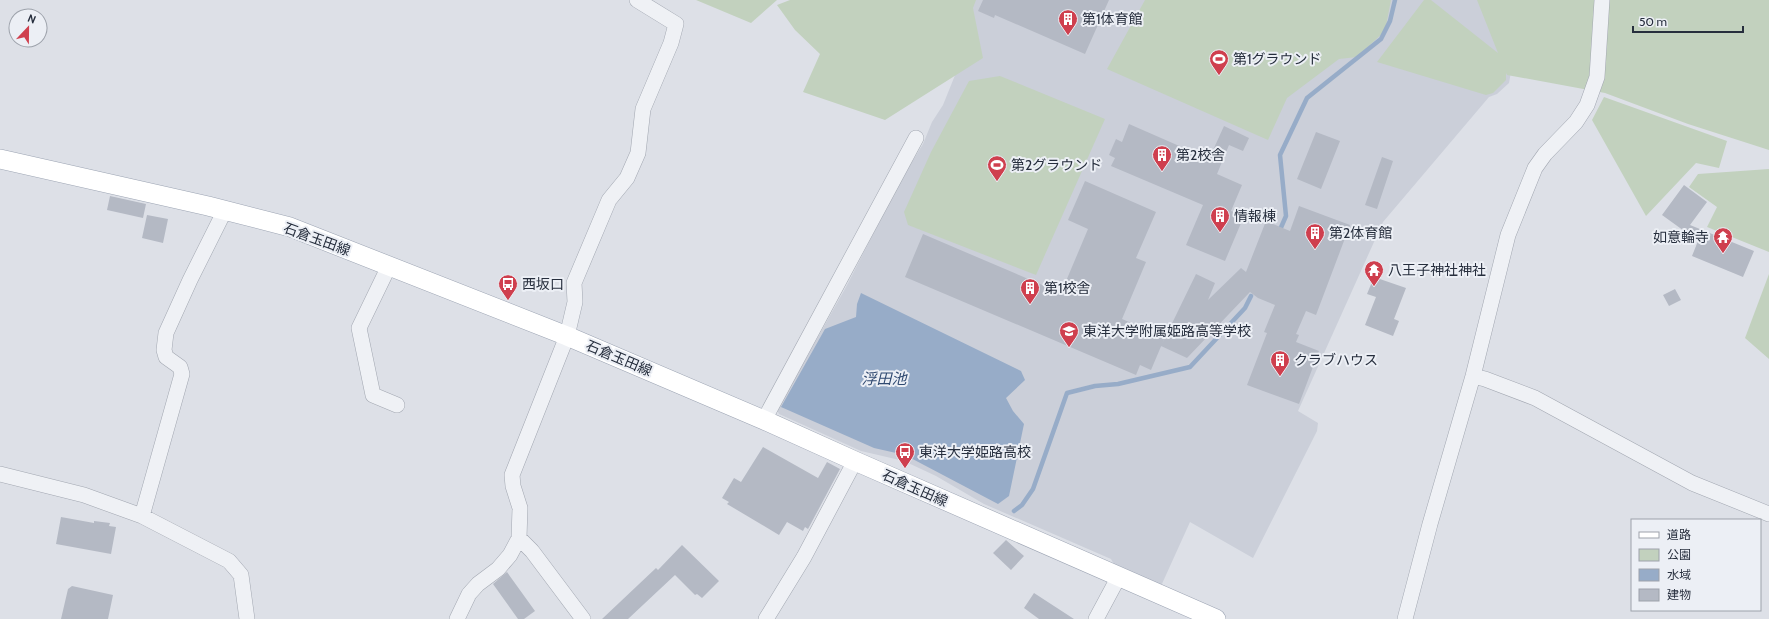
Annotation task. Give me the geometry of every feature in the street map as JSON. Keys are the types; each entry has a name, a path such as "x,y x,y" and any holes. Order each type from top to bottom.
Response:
{"main road":[{"name":"石倉玉田線","path":"0,159 225,210 290,227 567,336 764,420 855,462 1118,578 1216,619"}],"street":[{"path":"457,619 469,594 478,584 498,569 510,555 519,538 520,508 513,486 512,475 567,336 575,302 574,283 609,200 627,178 638,153 643,109 671,43 676,24 637,0"},
{"path":"1405,619 1430,524 1474,376 1508,235 1532,175 1546,154 1576,122 1587,105 1597,77 1602,0"},
{"path":"764,420 916,138"},
{"path":"142,516 182,374 180,367 166,357 164,350 166,334 190,280 225,210"},
{"path":"389,266 359,328 373,395 397,405"},
{"path":"1474,376 1535,398 1692,483 1769,514"},
{"path":"766,619 804,557 855,462"},
{"path":"0,474 84,495 142,516 229,561 241,576 247,619"},
{"path":"519,538 532,551 583,619"},
{"path":"1096,619 1118,578"}],"shaded area":[{"name":"東洋大学附属姫路高等学校","path":"973,0 1478,0 1511,72 1509,83 1497,94 1489,97 1383,222 1298,411 1318,423 1317,431 1253,558 1190,522 1161,586 1115,566 1111,559 984,504 936,476 904,461 861,451 779,414 777,410 846,287 902,178 923,144 932,122 943,105 968,43"}],"green space":[{"path":"696,0 777,0 751,23"},
{"path":"790,0 976,0 973,8 983,58 885,120 803,92 820,54 795,30 777,5"},
{"name":"第1グラウンド","path":"1145,0 1391,0 1385,31 1357,57 1339,59 1287,98 1268,140 1107,69"},
{"path":"1424,0 1431,0 1498,53 1477,0 1769,0 1769,150 1688,124 1605,93 1507,75 1506,73 1506,80 1493,93 1486,95 1377,62"},
{"name":"第2グラウンド","path":"1000,76 1105,119 1036,275 908,225 904,212 931,152 969,81"},
{"path":"1604,97 1727,141 1719,168 1696,163 1646,216 1592,120"},
{"path":"1769,169 1769,252 1707,227 1717,207 1689,187 1698,174"},
{"path":"1769,274 1769,359 1745,338"}],"water":[{"name":"浮田池","path":"861,293 1021,371 1025,380 1006,398 1013,411 1024,424 1009,496 998,504 905,455 874,448 781,407 825,329 856,317 857,304"}],"building":[{"name":"第1体育館","path":"983,0 1109,0 1085,54 995,15 994,18 978,11"},
{"path":"1129,124 1209,159 1224,126 1249,138 1243,151 1229,145 1217,174 1242,185 1231,211 1244,216 1225,261 1186,245 1203,205 1111,166 1115,158 1109,155 1116,139 1122,142"},
{"path":"1316,132 1340,141 1321,189 1297,179"},
{"path":"1382,157 1393,161 1377,209 1365,205"},
{"path":"1085,181 1156,212 1136,258 1146,262 1122,319 1165,337 1151,370 1140,365 1136,375 905,277 923,234 1061,293 1088,229 1068,220"},
{"path":"1684,185 1707,202 1690,225 1754,251 1743,277 1692,256 1698,241 1662,215"},
{"path":"110,196 146,204 143,218 107,210"},
{"path":"1299,206 1350,225 1316,315 1306,311 1296,334 1299,335 1296,342 1319,351 1299,404 1247,385 1267,333 1264,332 1275,305 1258,298 1250,292 1187,358 1161,346 1196,274 1215,283 1208,300 1241,268 1246,272 1266,221 1290,231"},
{"path":"147,215 168,219 163,243 142,238"},
{"path":"1374,277 1406,288 1394,319 1399,321 1393,336 1365,325 1376,297 1367,294"},
{"path":"1675,289 1681,300 1669,306 1663,295"},
{"path":"763,447 818,478 827,462 840,469 808,529 805,527 803,531 787,522 779,535 727,504 729,502 722,498 734,478 741,482"},
{"path":"61,517 94,523 94,521 110,523 109,526 116,527 111,554 56,544"},
{"path":"1006,540 1024,556 1011,570 993,553"},
{"path":"682,545 719,581 702,598 697,594 695,595 675,575 628,619 602,619 656,568 658,570"},
{"path":"507,572 535,611 524,619 518,619 493,584"},
{"path":"72,586 113,595 108,619 61,619 68,589"},
{"path":"1034,593 1074,619 1039,619 1024,608"}],"waterway":[{"path":"1279,232 1286,216 1280,155 1307,98 1381,39 1390,21 1395,0"},
{"path":"1014,511 1022,505 1033,489 1067,393 1095,386 1118,384 1190,367 1245,308 1251,296"}],"place":[{"name":"第1体育館","path":"1068,36"},
{"name":"第1グラウンド","path":"1219,76"},
{"name":"第2校舎","path":"1162,172"},
{"name":"第2グラウンド","path":"997,182"},
{"name":"情報棟","path":"1220,233"},
{"name":"第2体育館","path":"1315,250"},
{"name":"如意輪寺","path":"1723,254"},
{"name":"八王子神社神社","path":"1374,287"},
{"name":"西坂口","path":"508,301"},
{"name":"第1校舎","path":"1030,305"},
{"name":"東洋大学附属姫路高等学校","path":"1069,348"},
{"name":"クラブハウス","path":"1280,377"},
{"name":"東洋大学姫路高校","path":"905,469"}]}
